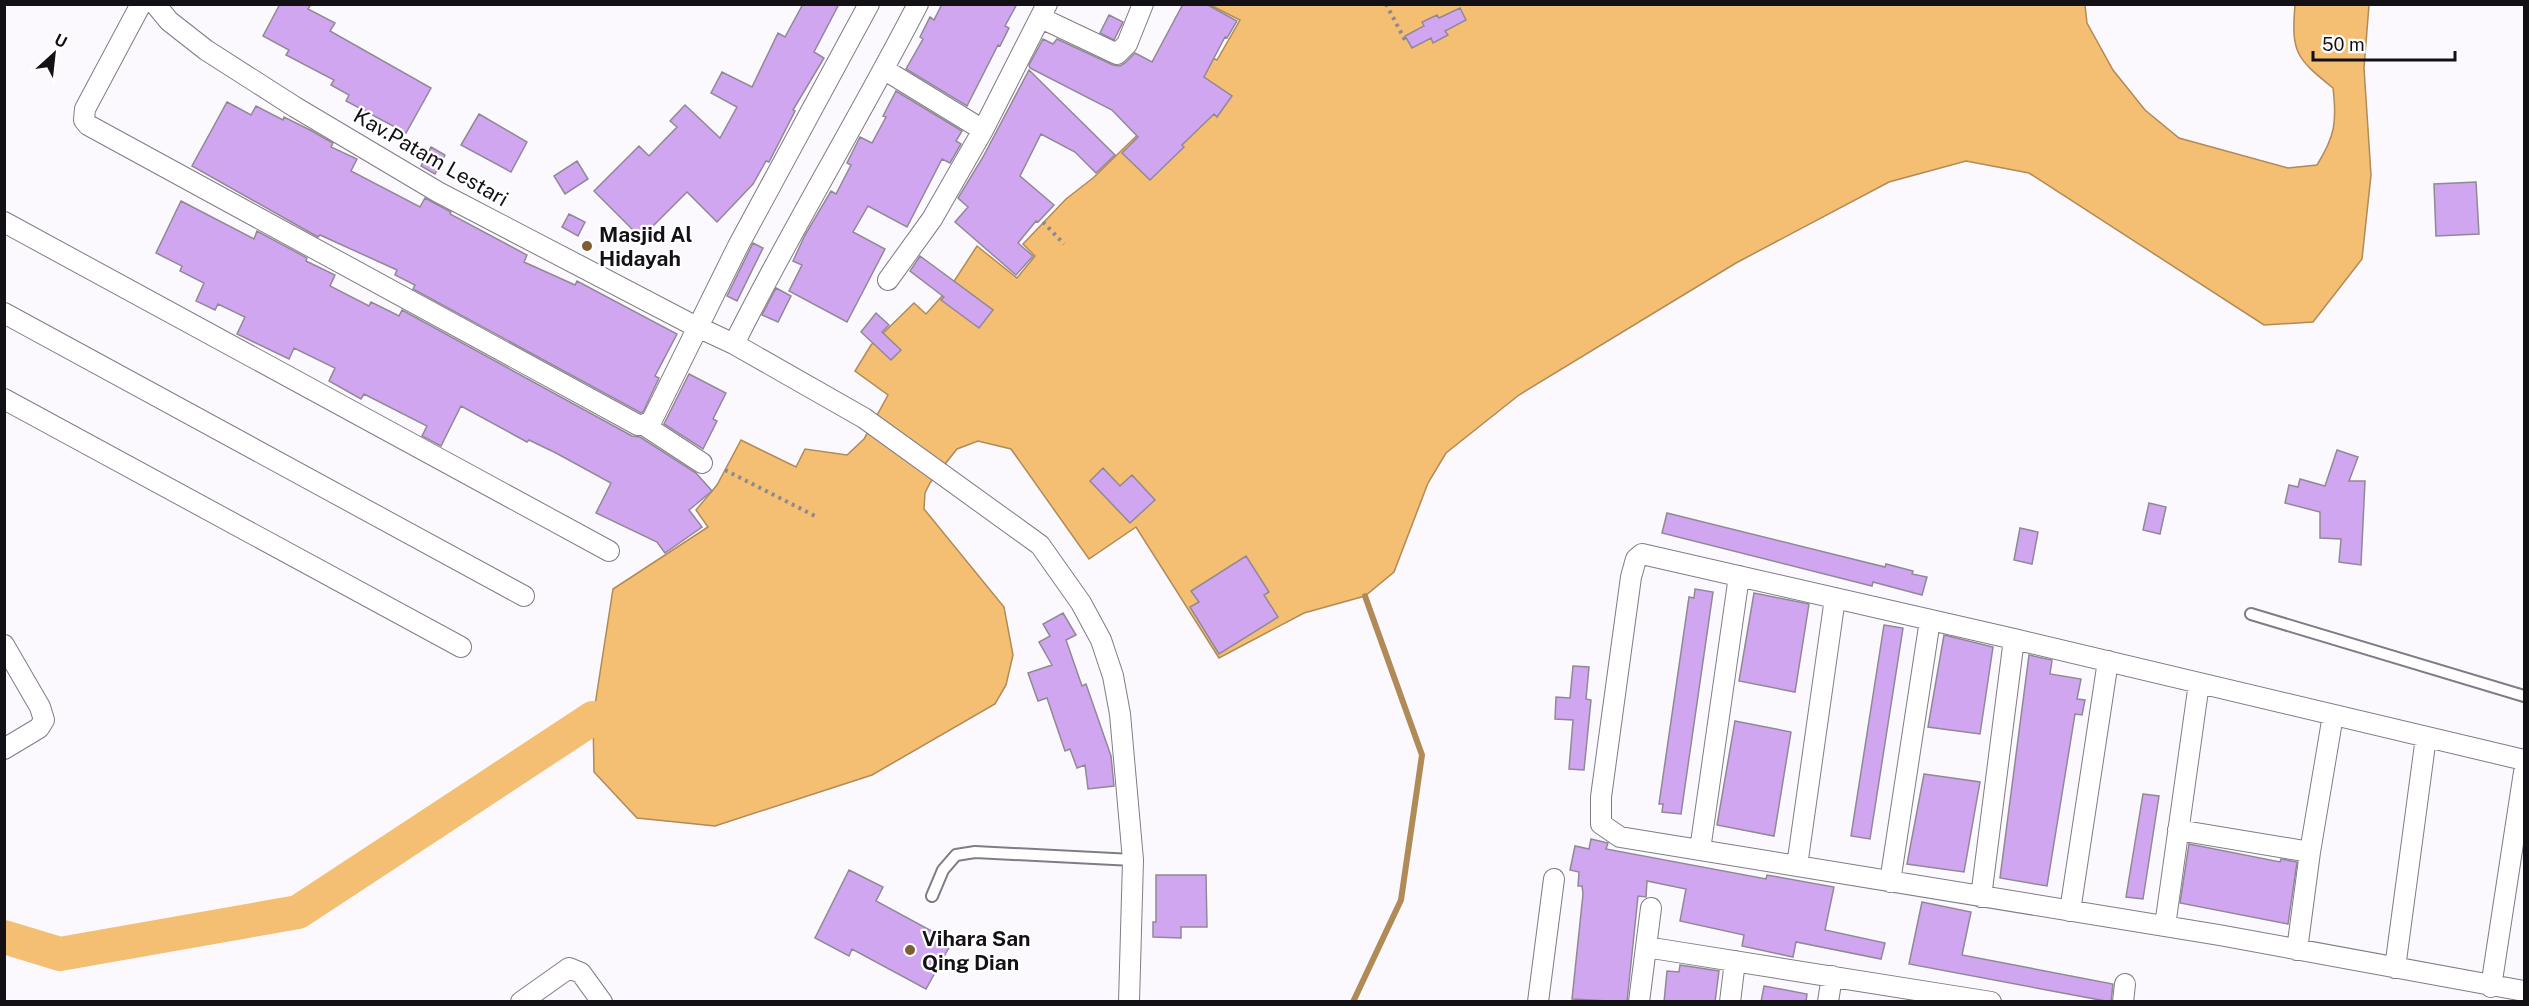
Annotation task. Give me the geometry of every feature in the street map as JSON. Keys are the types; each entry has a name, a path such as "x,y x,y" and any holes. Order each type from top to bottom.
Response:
{"street":[{"path":"141,4 86,109 84,120 88,125 633,423 644,425 702,463"},
{"name":"Kav.Patam Lestari","path":"155,4 169,21 206,50 295,107 428,186 699,328 734,344 864,418 1040,545 1061,571 1081,603 1101,640 1113,676 1120,714 1133,861 1129,1002"},
{"path":"644,425 652,420 738,246 869,4"},
{"path":"734,344 832,160 885,70 918,4"},
{"path":"888,280 932,219 983,130 1044,11 1117,54 1127,44 1143,4"},
{"path":"885,70 983,130"},
{"path":"5,223 609,551"},
{"path":"4,313 524,596"},
{"path":"4,399 461,647"},
{"path":"2524,760 2109,661 1642,554 1636,559 1631,577 1601,797 1601,824 1620,837 2165,926 2491,987 2524,991"},
{"path":"1700,850 1739,576"},
{"path":"1797,866 1835,598"},
{"path":"1890,882 1930,620"},
{"path":"1981,897 2014,639"},
{"path":"4,645 40,707 44,720 39,728 4,749"},
{"path":"2070,911 2109,661"},
{"path":"2165,926 2199,683"},
{"path":"2297,950 2310,852 2333,715"},
{"path":"2395,968 2426,737"},
{"path":"2491,987 2524,772"},
{"path":"2178,830 2310,852"},
{"path":"1538,1002 1554,879"},
{"path":"1639,1002 1652,908"},
{"path":"1646,947 1832,976 1931,997 1990,1002"},
{"path":"1730,1002 1736,961"},
{"path":"521,1002 569,968 581,972 602,1002"},
{"path":"1828,1002 1832,976"}],"lane":[{"path":"2251,614 2524,696"},
{"path":"932,896 943,870 956,855 975,852 1133,861"}],"path":[{"path":"1386,4 1406,42"},
{"path":"1043,222 1064,244"},
{"path":"726,470 817,517"}],"shaded area":[{"path":"1210,5 2085,5 2087,23 2113,70 2145,110 2179,138 2288,168 2317,165 2331,137 2335,110 2333,88 2311,69 2299,53 2294,34 2295,5 2369,5 2364,68 2371,175 2362,259 2313,322 2264,325 2029,173 1966,161 1889,182 1736,263 1519,395 1446,453 1428,483 1394,572 1365,596 1304,613 1219,658 1136,527 1089,559 1011,449 978,441 957,449 930,483 925,493 924,509 1004,607 1013,655 1006,685 995,704 872,775 715,826 637,818 594,772 593,718 613,589 708,527 696,510 717,485 741,440 796,467 805,449 847,455 864,439 888,395 855,371 871,345 914,303 926,314 951,286 977,246 1017,278 1035,256 1023,244 1066,199 1093,178 1155,118 1203,54 1217,60 1240,20"}],"building":[{"path":"280,4 311,4 308,9 335,23 330,31 431,88 406,133 346,101 349,95 331,85 334,80 286,55 289,50 263,36"},
{"path":"803,4 839,4 814,52 824,58 793,110 795,111 769,162 766,161 753,184 717,222 687,192 641,238 594,191 639,146 649,156 677,127 670,121 685,105 720,138 737,107 711,93 722,72 752,87 778,33 785,37"},
{"path":"942,4 1017,4 1005,26 1009,28 967,106 906,69 923,39 920,37 930,17 934,20"},
{"path":"1183,4 1206,4 1237,21 1227,38 1225,37 1204,77 1232,96 1217,117 1214,114 1150,180 1122,153 1138,137 1112,110 1030,68 1029,65 1043,39 1053,44 1057,39 1113,65 1120,66 1135,53 1152,62"},
{"path":"1460,8 1466,20 1445,31 1448,35 1433,43 1431,38 1412,48 1405,36 1424,26 1422,22 1437,15 1439,18"},
{"path":"1109,15 1123,22 1114,40 1100,33"},
{"path":"1029,70 1115,155 1096,173 1075,152 1041,134 1020,176 1054,205 1038,222 1036,221 1018,243 1033,256 1016,275 955,222 968,207 958,198 983,157"},
{"path":"896,91 962,131 956,141 961,144 950,163 942,159 907,227 868,206 853,232 885,249 847,322 789,291 802,265 793,261 805,235 831,191 836,194 851,165 847,163 860,137 872,143 886,117 883,116"},
{"path":"227,102 251,115 256,106 283,120 284,117 310,130 333,143 331,147 357,159 351,171 420,207 425,198 527,255 524,262 575,285 577,281 677,334 655,376 659,378 643,412 641,413 413,289 415,285 395,275 397,270 320,235 318,237 192,166"},
{"path":"479,114 527,142 511,172 461,145"},
{"path":"431,147 445,155 435,174 421,166"},
{"path":"577,161 588,179 565,194 554,176"},
{"path":"2476,182 2479,234 2436,236 2434,184"},
{"path":"181,201 254,239 257,231 307,258 306,261 335,275 330,286 369,306 371,302 399,316 402,310 632,436 640,437 696,473 712,491 689,510 702,527 665,553 657,542 596,513 611,483 556,453 529,440 527,442 461,406 441,446 422,436 427,426 364,394 361,399 329,381 335,368 294,348 289,359 237,334 245,317 218,304 215,310 196,301 204,283 180,271 182,266 156,253"},
{"path":"569,214 585,222 578,236 562,227"},
{"path":"753,243 763,248 737,301 727,296"},
{"path":"920,256 993,310 979,328 941,300 944,297 910,271"},
{"path":"776,288 791,296 778,322 762,315"},
{"path":"876,313 889,325 882,332 901,350 891,360 861,332"},
{"path":"689,374 726,393 713,419 717,421 703,449 664,424"},
{"path":"2337,450 2358,457 2349,481 2365,481 2361,565 2339,562 2341,539 2320,538 2320,512 2285,503 2289,485 2298,487 2300,479 2325,486"},
{"path":"1103,468 1120,486 1132,475 1155,500 1130,523 1090,481"},
{"path":"2149,503 2166,507 2160,534 2143,530"},
{"path":"1667,513 1885,567 1886,564 1913,571 1912,574 1927,577 1922,595 1873,582 1872,586 1662,533"},
{"path":"2020,528 2038,532 2032,564 2014,560"},
{"path":"1246,556 1269,592 1264,595 1278,617 1219,654 1190,607 1199,602 1191,591"},
{"path":"1695,589 1713,592 1681,814 1662,812 1663,804 1659,804 1689,597 1694,598"},
{"path":"1754,593 1809,604 1795,692 1739,681"},
{"path":"1063,613 1076,635 1066,640 1082,686 1086,684 1111,756 1114,786 1088,789 1085,765 1077,768 1070,749 1065,751 1047,698 1038,701 1028,673 1052,665 1039,642 1050,636 1043,624"},
{"path":"1884,625 1903,628 1870,839 1851,836"},
{"path":"1944,635 1993,647 1980,734 1928,727"},
{"path":"2029,655 2052,660 2050,674 2081,679 2077,699 2085,700 2082,715 2075,714 2047,886 2000,878"},
{"path":"1573,666 1589,667 1586,699 1591,700 1584,770 1569,769 1573,720 1555,719 1556,697 1570,698"},
{"path":"1735,721 1791,732 1774,836 1717,825"},
{"path":"1924,774 1980,782 1964,872 1907,864"},
{"path":"2143,794 2159,796 2143,899 2126,897"},
{"path":"1591,839 1608,843 1606,849 1766,879 1767,875 1834,887 1825,930 1885,943 1881,959 1796,942 1793,957 1742,946 1744,935 1680,921 1686,889 1647,881 1646,897 1638,896 1627,1002 1572,999 1583,894 1582,886 1578,886 1579,872 1570,870 1575,846 1589,849"},
{"path":"2189,844 2280,862 2281,859 2297,862 2288,924 2180,903"},
{"path":"849,870 883,887 876,901 952,942 926,989 852,949 849,956 815,938"},
{"path":"1156,875 1206,875 1207,927 1181,927 1181,938 1153,937 1153,922 1156,922"},
{"path":"1922,902 1971,912 1962,955 2113,984 2111,1002 1909,964"},
{"path":"1680,965 1719,971 1715,1002 1664,1002 1667,971 1679,972"},
{"path":"1764,986 1807,994 1806,1002 1761,1002"}],"waterway":[{"path":"1353,1002 1401,900 1422,755 1365,596"},
{"path":"4,937 60,954 298,912 593,718"}],"place":[{"name":"Masjid Al Hidayah","path":"587,246"},
{"name":"Vihara San Qing Dian","path":"910,950"}]}
